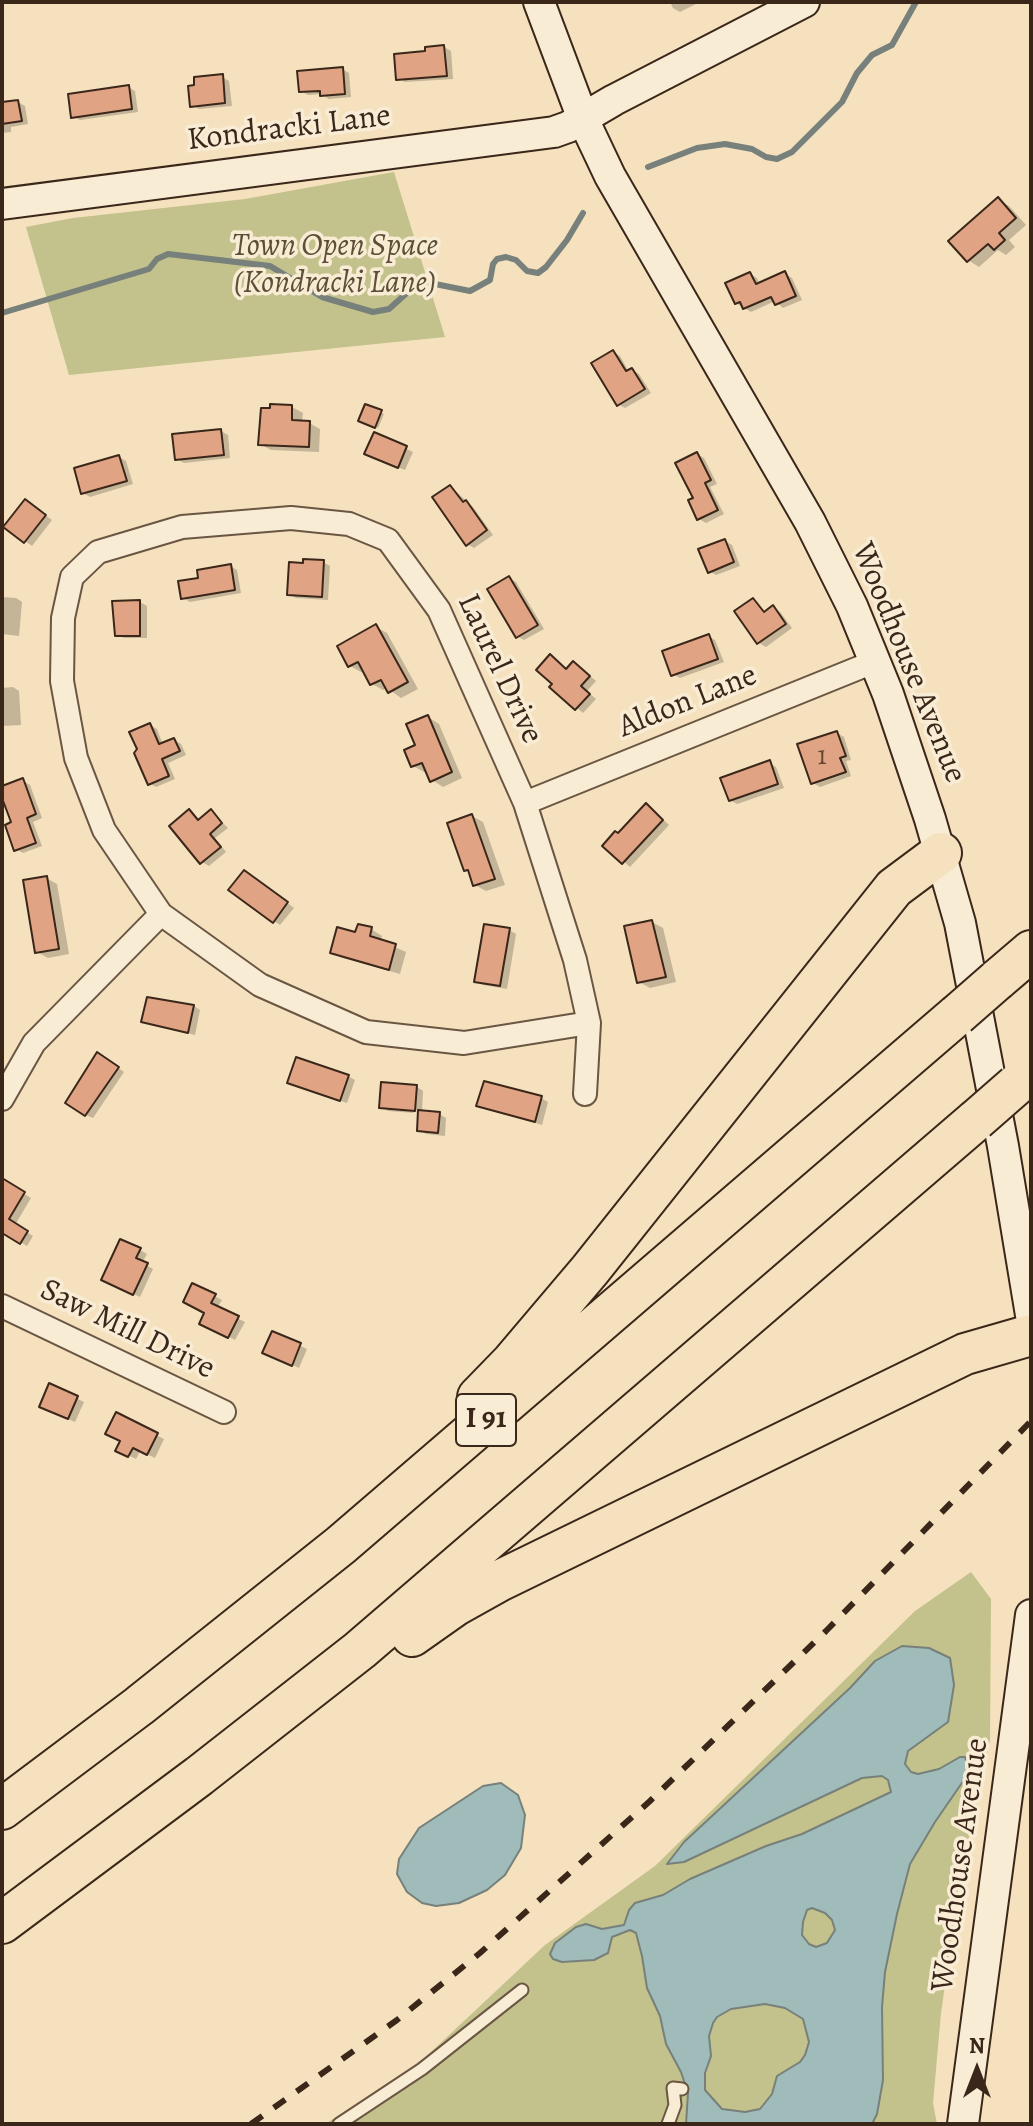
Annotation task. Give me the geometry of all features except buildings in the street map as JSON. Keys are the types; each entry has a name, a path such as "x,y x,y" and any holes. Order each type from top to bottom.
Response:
{"highway":[{"path":"371,1519 408,1460 486,1389 542,1328 894,888 941,853"},
{"name":"I 91","path":"2,1809 214,1647 371,1519 1031,951"},
{"path":"2,1923 298,1699 400,1616 1024,1078"},
{"path":"298,1699 330,1689 358,1675 442,1614 499,1581 965,1354 1031,1335"}],"main road":[{"name":"Woodhouse Avenue","path":"539,2 583,119 639,229 810,522 876,661 941,853 971,970 1031,1315"},
{"name":"Kondracki Lane","path":"2,204 554,132 804,2"},
{"name":"Woodhouse Avenue","path":"963,2124 1031,1615"}],"street":[{"name":"Laurel Drive","path":"585,1094 589,1023 575,960 525,803 439,610 388,540 349,524 291,518 182,527 98,552 72,577 63,618 62,681 76,758 104,830 161,914 260,985 366,1032 464,1043 589,1023"},
{"name":"Aldon Lane","path":"525,803 876,661"},
{"path":"2,1099 34,1043 161,914"},
{"name":"Saw Mill Drive","path":"2,1306 224,1412"}],"lane":[{"path":"339,2124 422,2069 522,1990"},
{"path":"668,2124 675,2105 673,2088 682,2089"}],"green space":[{"name":"Town Open Space (Kondracki Lane)","path":"394,172 445,337 69,375 26,227 73,218 245,199"},
{"path":"971,1572 991,1599 990,1740 959,1885 941,2013 933,2103 937,2124 325,2124 415,2067 545,1945 655,1866 915,1611"}],"water":[{"path":"902,1646 929,1648 950,1658 954,1685 948,1722 908,1751 905,1764 911,1772 918,1774 939,1769 960,1757 965,1757 968,1766 966,1777 910,1864 885,1972 883,2080 877,2114 872,2124 686,2124 688,2093 666,2044 660,2016 647,1988 636,1933 630,1930 612,1937 608,1953 594,1960 562,1962 553,1959 550,1954 555,1943 576,1927 586,1924 602,1929 624,1925 635,1903 663,1895 690,1879 802,1834 891,1792 888,1780 882,1776 862,1778 684,1862 667,1864 684,1842 850,1688 875,1661","holes":["812,1908 825,1913 832,1920 835,1930 827,1943 816,1947 802,1935 807,1910","765,2004 785,2008 803,2019 809,2042 805,2055 800,2062 777,2076 772,2094 760,2109 745,2112 722,2109 705,2090 705,2073 711,2056 709,2036 713,2023 731,2009"]},
{"path":"501,1783 518,1795 525,1815 521,1848 505,1875 487,1890 459,1903 436,1906 422,1903 407,1892 397,1874 399,1859 419,1828 483,1786"}],"waterway":[{"path":"648,167 697,148 725,144 752,149 777,159 792,152 842,102 857,73 872,55 892,45 916,2"},
{"path":"2,313 149,269 157,259 168,254 270,266 322,297 373,312 389,309 420,281 470,291 490,280 497,259 506,257 516,260 527,271 538,273 567,240 583,213"}],"railway":[{"path":"251,2124 397,2020 480,1953 650,1801 826,1631 1031,1421"}]}
